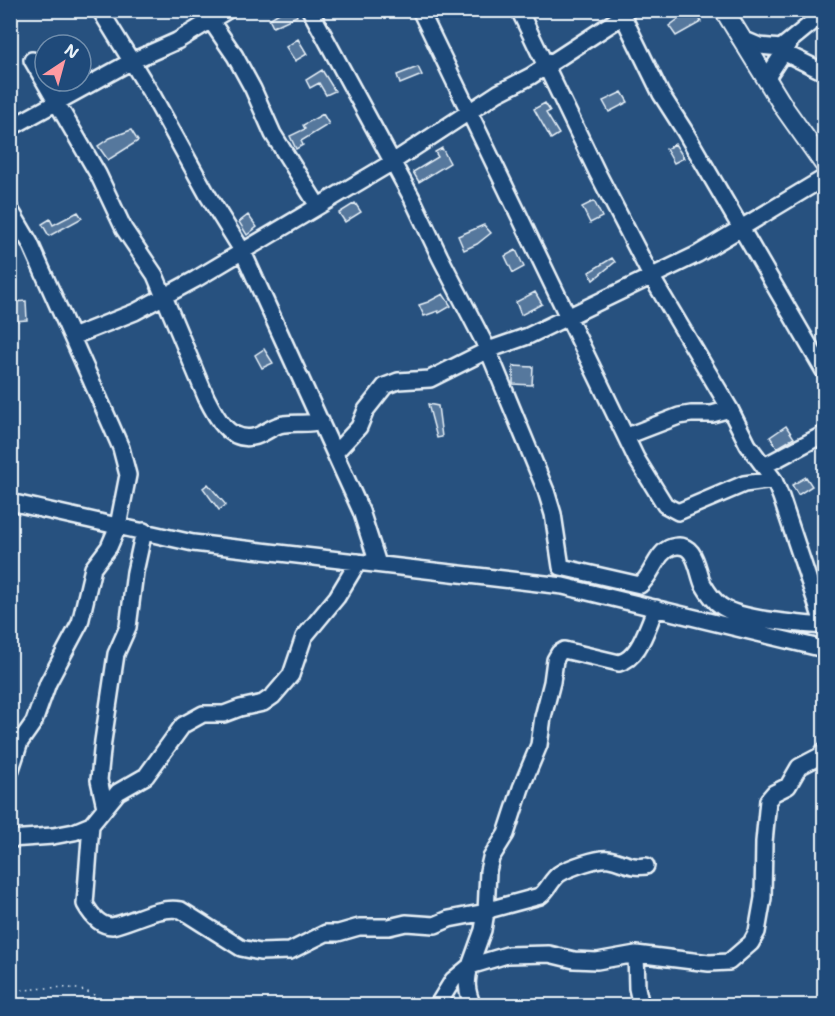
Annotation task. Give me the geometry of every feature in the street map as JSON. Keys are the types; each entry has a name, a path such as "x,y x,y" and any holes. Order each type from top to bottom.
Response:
{"main road":[{"path":"724,10 766,79 825,164"}],"street":[{"path":"100,10 243,252 280,338 323,424 361,511 378,564"},
{"path":"10,128 132,61 177,41 228,10"},
{"path":"310,10 412,198 488,350 546,491 553,514 563,586"},
{"path":"420,10 636,458 662,501 678,513 744,484 774,480"},
{"path":"519,10 597,172 651,276 730,409 747,445 774,480 782,497 825,626 774,621 720,606 704,585 694,554 686,548 670,547 663,552 652,572 640,585 561,567"},
{"path":"72,337 135,312 243,252 391,163 498,93 546,66 622,13 661,94 825,371"},
{"path":"766,79 787,47 825,13"},
{"path":"211,21 244,72 273,134 318,206"},
{"path":"740,38 774,49 787,47"},
{"path":"787,47 808,65 825,72"},
{"path":"32,60 98,174 124,229 155,275 206,397 222,426 242,437 253,437 274,426 285,424 323,424 334,432 359,427"},
{"path":"335,453 359,427 366,410 385,386 398,381 430,379 488,350 528,336 698,254 825,178"},
{"path":"10,209 30,243 72,337 121,448 128,475 118,526 109,547 93,568 86,606 80,623 48,683 33,722 14,749 10,772"},
{"path":"627,436 679,416 712,414 730,409"},
{"path":"764,466 825,434"},
{"path":"10,502 193,543 563,586 825,649"},
{"path":"105,807 99,780 103,741 116,654 128,627 135,572 144,531"},
{"path":"10,839 53,836 74,832 91,825 118,792 146,776 183,724 203,714 224,714 263,703 282,688 291,675 304,637 337,597 358,562"},
{"path":"473,1005 466,983 483,930 491,858 506,834 521,788 539,746 555,660 559,653 564,651 619,663 626,661 632,657 656,608"},
{"path":"437,1005 453,980 470,966 507,955 549,954 574,960 597,961 636,954 720,964 729,962 751,943 757,932 763,898 764,842 768,800 774,793 788,786 799,767 825,751"},
{"path":"91,825 85,904 94,917 106,926 126,923 138,917 173,909 181,910 247,951 290,951 326,933 367,926 389,927 406,923 435,925 456,917 486,912 540,896 547,891 558,874 599,859 618,861 633,867 646,866"},
{"path":"636,954 637,988 641,1005"}],"path":[{"path":"10,991 65,988 83,990 93,993 106,1005"}],"building":[{"path":"284,10 294,10 297,16 273,27 269,19"},
{"path":"691,10 695,10 701,22 676,36 669,26"},
{"path":"298,39 307,54 295,61 286,47"},
{"path":"418,67 422,75 400,84 397,75"},
{"path":"322,70 335,91 326,95 319,83 310,88 306,80"},
{"path":"622,92 628,102 609,112 603,101"},
{"path":"545,103 550,111 546,113 559,134 551,139 534,109"},
{"path":"323,114 329,124 301,141 303,145 296,149 290,136 305,129 303,125"},
{"path":"131,130 138,141 108,160 98,146 110,138"},
{"path":"675,144 684,158 674,163 666,149"},
{"path":"442,148 450,163 419,182 413,172 438,157 435,152"},
{"path":"594,201 602,217 590,223 582,207"},
{"path":"355,203 361,212 345,222 339,213"},
{"path":"78,212 82,218 49,236 42,224 50,219 53,225"},
{"path":"248,215 257,227 247,235 239,222"},
{"path":"484,225 491,233 477,244 464,250 458,236"},
{"path":"516,250 524,267 513,273 505,256"},
{"path":"612,258 615,262 593,280 589,272"},
{"path":"535,292 542,304 521,315 516,302"},
{"path":"443,294 451,306 439,313 438,311 424,316 419,305"},
{"path":"26,301 27,320 14,321 13,302"},
{"path":"264,349 273,363 262,368 255,355"},
{"path":"513,366 533,367 532,385 513,384"},
{"path":"428,404 438,406 442,437 437,438"},
{"path":"786,426 794,438 777,448 770,437"},
{"path":"806,477 812,486 798,495 792,485"},
{"path":"208,484 226,505 219,510 203,488"}]}
